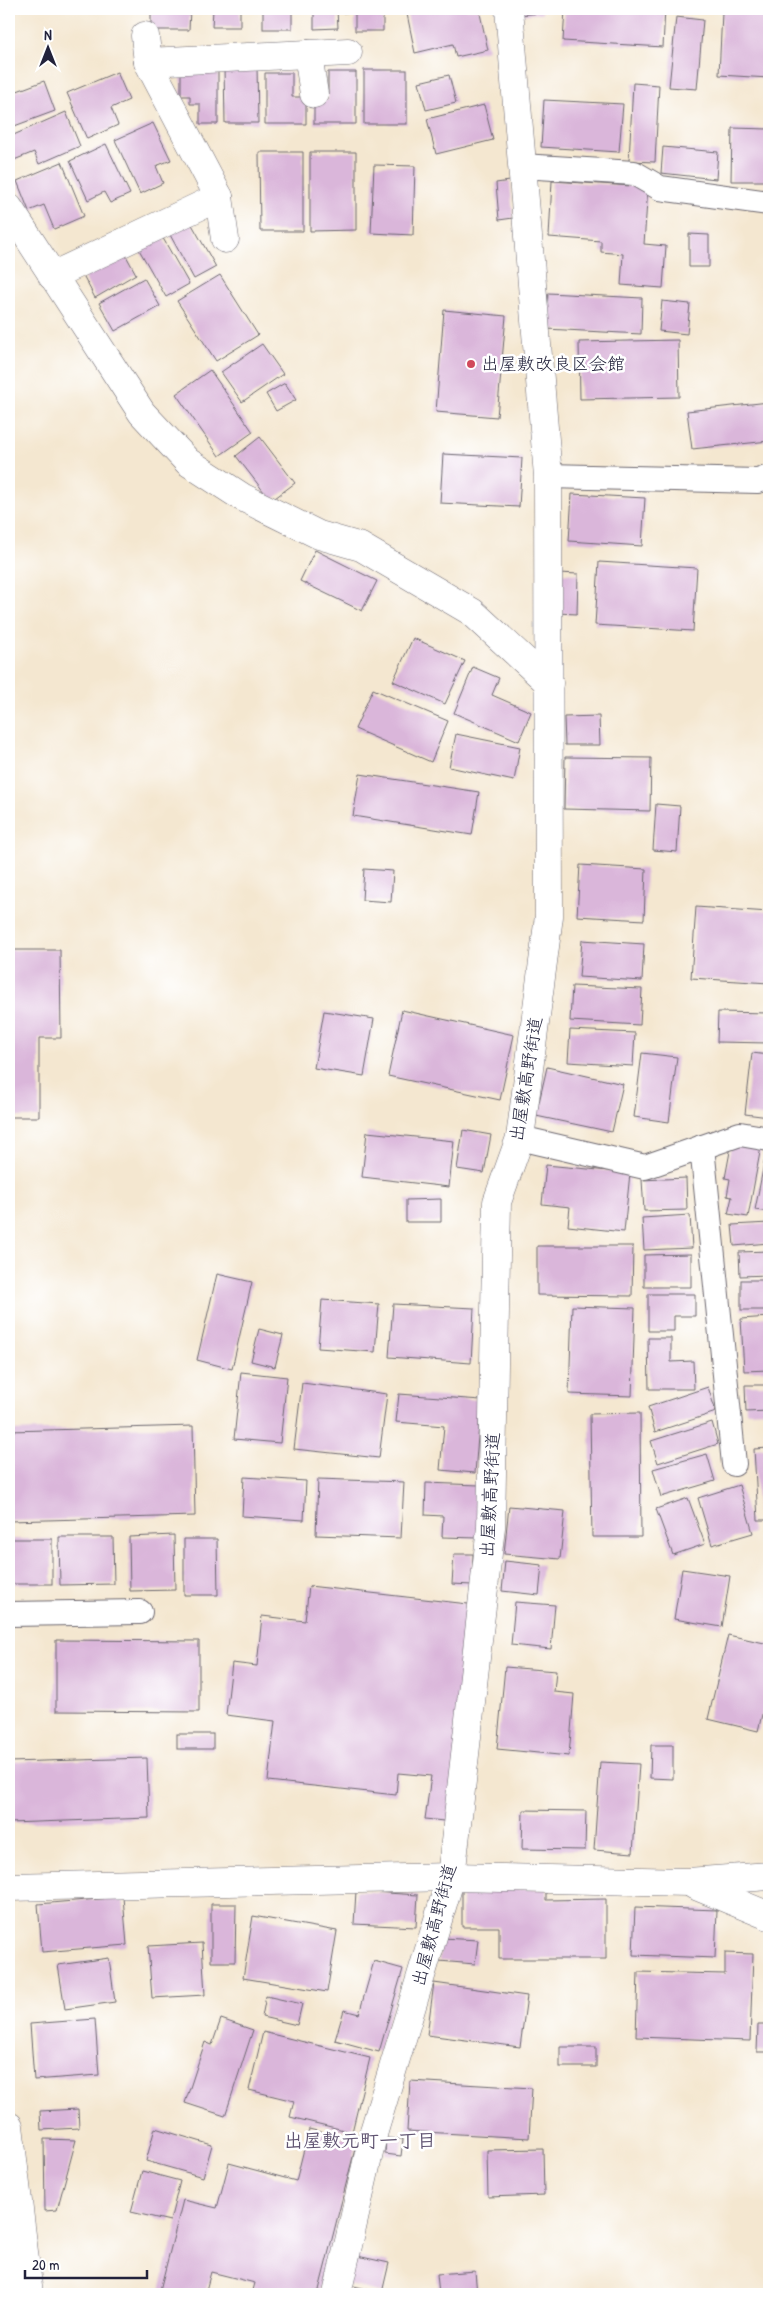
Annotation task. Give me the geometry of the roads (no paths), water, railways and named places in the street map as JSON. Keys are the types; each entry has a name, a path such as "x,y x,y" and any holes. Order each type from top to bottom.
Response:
{"street":[{"name":"出屋敷高野街道","path":"337,2294 374,2131 451,1877 491,1527 497,1202 520,1138 549,916 548,476 509,9"},
{"path":"225,239 219,197 180,126 147,49 308,54 348,52"},
{"path":"308,54 314,94"},
{"path":"52,276 219,197"},
{"path":"9,208 142,413 188,462 242,497 310,531 361,547 472,612 549,683"},
{"path":"9,1887 451,1877 688,1882 769,1876"},
{"path":"688,1882 769,1916"},
{"path":"9,2126 29,2294"}],"lane":[{"path":"522,166 634,173 660,188 769,203"},
{"path":"548,476 758,481 769,477"},
{"path":"520,1138 645,1167 740,1134 769,1139"},
{"path":"702,1147 734,1464"},
{"path":"9,1614 140,1612"}],"place":[{"name":"出屋敷改良区会館","path":"471,364"}],"district":[{"name":"出屋敷元町一丁目","path":"360,2140"}]}
